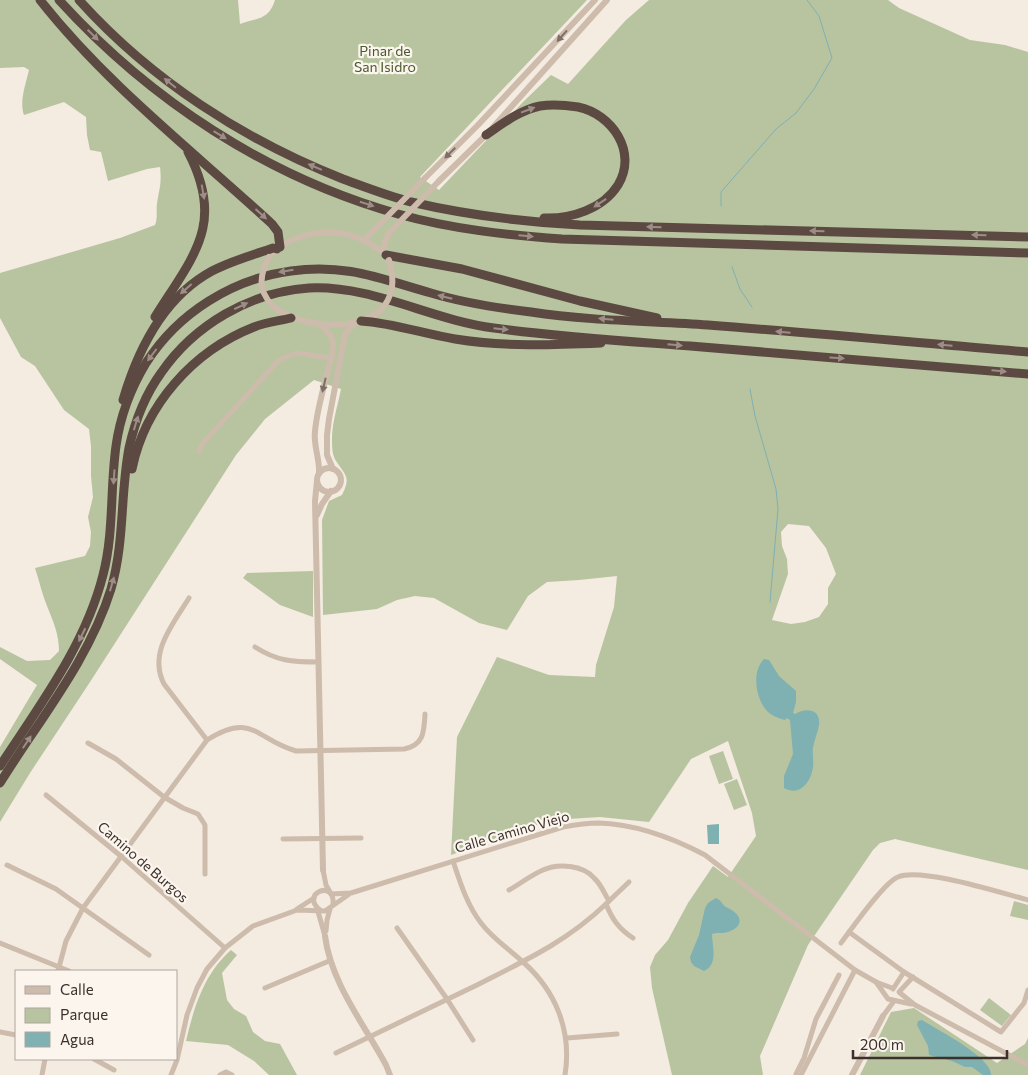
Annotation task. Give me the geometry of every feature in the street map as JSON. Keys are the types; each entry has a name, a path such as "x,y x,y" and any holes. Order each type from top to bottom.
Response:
{"highway":[{"path":"40,0 94,63 272,224 278,232 278,248 273,248 221,267 187,287 163,314 134,366"},
{"path":"59,0 120,62 202,124 249,153 280,168 354,200 399,214 461,228 562,239 1028,253"},
{"path":"79,0 133,53 217,116 255,139 313,167 361,186 410,202 512,220 571,225 1028,237"},
{"path":"410,202 508,216 562,217 578,214 600,203 612,192 621,177 624,161 620,138 607,121 584,108 556,104 539,106 519,114 486,135"},
{"path":"120,428 118,419 134,366 154,317 192,258 204,229 205,206 203,190 198,172 185,147"},
{"path":"387,256 468,271 645,316 707,325"},
{"path":"0,766 75,648 96,600 103,577 110,540 116,448 129,398 140,374 165,338 180,322 197,309 236,286 275,273 312,269 343,270 386,279 471,304 537,313 1028,352"},
{"path":"0,783 74,667 96,628 117,564 129,450 138,418 149,391 168,362 180,349 208,324 238,307 273,294 307,288 344,289 382,298 467,324 520,331 1028,374"},
{"path":"125,488 130,478 137,448 147,425 164,397 184,373 205,355 241,332 263,324 291,318"},
{"path":"358,322 390,325 457,339 489,343 527,345 616,343 626,341"}],"street":[{"path":"364,240 504,98 595,0"},
{"path":"316,517 331,491 338,487 340,483 339,474 333,468 328,455 327,435 345,334 358,322 379,312 392,295 393,277 384,244 388,233 486,135 607,0"},
{"path":"358,322 320,324 291,318 268,302 263,291 263,268 269,257 278,248 294,239 313,233 342,234 364,240 387,256"},
{"path":"320,324 326,330 333,343 317,418 314,444 319,467 315,501 323,870 326,885 334,898 326,920 325,936"},
{"path":"199,451 203,443 279,360 296,353 331,358"},
{"path":"318,473 325,468 333,468"},
{"path":"317,482 322,490 331,491"},
{"path":"188,598 160,648 158,665 164,684 207,740"},
{"path":"254,647 272,657 283,660 318,662"},
{"path":"0,943 58,969 66,942 83,908 207,740 217,734 229,729 242,727 254,729 283,748 296,751 404,749 413,747 419,742 423,735 425,714"},
{"path":"88,743 116,759 164,797 198,814 204,826 205,874"},
{"name":"Camino de Burgos","path":"46,795 122,857 225,948"},
{"name":"Calle Camino Viejo","path":"331,893 351,893 563,827 597,823 627,826 657,832 682,842 705,855 855,970 876,982 893,988"},
{"path":"283,839 361,838"},
{"path":"453,860 466,897 481,924 537,976 552,996 560,1011 566,1038 565,1075"},
{"path":"7,865 56,889 150,955"},
{"path":"509,890 543,870 558,867 580,868 593,876 599,884 617,926 632,938"},
{"path":"178,1056 187,1015 197,988 207,969 225,948 253,926 297,910 314,898 320,891 323,870"},
{"path":"841,943 885,887 896,877 912,874 930,876 1028,900"},
{"path":"336,1053 523,962 571,934 587,922 629,882"},
{"path":"320,891 324,890 331,893"},
{"name":"Calle Camino Viejo","path":"332,907 351,893"},
{"path":"314,898 314,905 318,910 325,936 329,961 390,1075"},
{"path":"297,910 325,911 332,907"},
{"path":"397,928 448,999 473,1040"},
{"path":"849,932 904,972 1001,1032 1024,1003 1028,990"},
{"path":"265,988 329,961"},
{"path":"801,1075 855,970"},
{"path":"883,1016 888,991 893,988 904,972"},
{"path":"797,1075 816,1019 839,974"},
{"path":"852,1075 883,1016 899,999 900,992 913,977"},
{"name":"Calle Camino Viejo","path":"876,982 887,998"},
{"path":"893,988 915,1005 1028,1065"},
{"path":"887,998 915,1005"},
{"path":"0,1032 15,1035"},
{"path":"566,1038 618,1034"},
{"path":"42,1075 45,1060"},
{"path":"96,1060 114,1070"},
{"path":"171,1075 177,1060"},
{"path":"220,1075 226,1072 232,1075"}],"green space":[{"name":"Pinar de San Isidro","path":"0,0 238,0 240,24 266,15 275,0 587,0 420,177 439,190 551,75 568,84 626,20 649,0 888,0 899,8 970,40 1005,45 1028,52 1028,870 895,839 880,843 873,850 808,945 760,1056 763,1075 672,1075 652,988 650,967 655,955 668,940 688,903 713,866 728,877 756,836 752,813 728,741 691,759 649,822 600,817 552,820 451,855 457,737 497,657 549,675 595,677 596,665 614,607 617,576 547,582 528,596 507,630 479,623 434,598 415,596 397,600 377,609 323,615 322,520 329,501 342,495 347,480 335,459 332,447 333,426 341,389 314,380 265,419 236,455 0,822 0,747 37,685 0,659 0,647 27,661 50,660 59,651 55,628 35,568 85,556 90,546 91,532 88,517 93,497 89,429 64,410 35,366 21,357 0,318 0,273 120,238 155,225 161,178 160,167 108,181 101,152 90,150 86,117 64,102 24,115 22,104 29,70 24,67 0,68","holes":["788,524 809,526 826,548 836,574 828,588 828,604 819,617 805,622 791,624 772,620 788,574 781,532"]},
{"path":"313,571 313,617 280,605 243,578 247,573"},
{"path":"723,751 733,779 719,784 709,756"},
{"path":"737,779 747,805 734,810 724,784"},
{"path":"1014,901 1028,905 1028,920 1010,916"},
{"path":"231,950 237,955 222,973 227,1000 234,1009 246,1016 253,1032 265,1041 280,1044 297,1075 269,1075 254,1061 228,1045 186,1041 201,992 214,970"},
{"path":"989,998 1011,1015 1002,1026 980,1010"},
{"path":"914,1008 997,1063 1025,1044 1028,1038 1028,1075 860,1075 891,1012"}],"water":[{"path":"764,659 769,660 779,676 796,691 793,713 808,710 815,712 819,719 813,748 812,773 807,783 795,791 784,788 784,776 793,754 790,720 773,716 769,713 760,700 756,685 757,671"},
{"path":"719,824 719,844 708,844 707,825"},
{"path":"716,898 733,911 740,920 737,927 733,930 712,934 712,964 704,971 694,966 690,957 699,935 705,908 708,903"},
{"path":"922,1020 974,1052 989,1068 991,1075 983,1075 972,1067 965,1067 952,1061 929,1055 928,1046 917,1025 918,1021"}],"waterway":[{"path":"721,206 721,192 776,129 796,113 814,89 832,58 819,16 807,0"},
{"path":"732,267 740,289 752,307"},
{"path":"750,389 755,416 776,489 778,509 770,602"}]}
